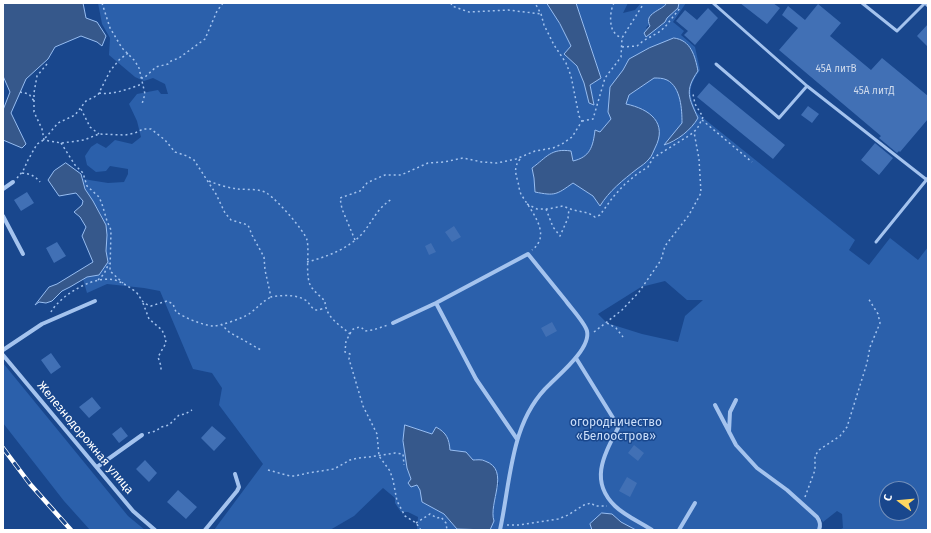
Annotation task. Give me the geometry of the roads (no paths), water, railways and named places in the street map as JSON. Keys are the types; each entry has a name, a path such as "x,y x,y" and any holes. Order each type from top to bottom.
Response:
{"street":[{"path":"3,189 12,182"},
{"path":"3,216 23,254"},
{"path":"393,323 436,303 528,254 577,315 587,331 586,339 576,358 548,385 532,405 520,427 501,528"},
{"path":"3,350 42,324 95,301"},
{"path":"436,303 476,379 517,439"},
{"name":"Железнодорожная улица","path":"3,355 132,511 155,530"},
{"path":"576,358 618,428 603,462 600,475 604,493 616,507 652,530"},
{"path":"730,434 730,412 736,400"},
{"path":"715,405 736,445 757,468 767,474 817,517 820,522 819,530"},
{"path":"97,468 142,435"},
{"path":"205,530 239,487 234,474"},
{"path":"679,530 695,503"}],"lane":[{"path":"713,3 807,86 927,179 876,242"},
{"path":"862,3 897,31 925,3 928,6"},
{"path":"716,64 779,118 807,86"}],"railway":[{"path":"3,448 30,484 71,530"}],"park label":[{"name":"огородничество «Белоостров»","path":"616,430"}]}
